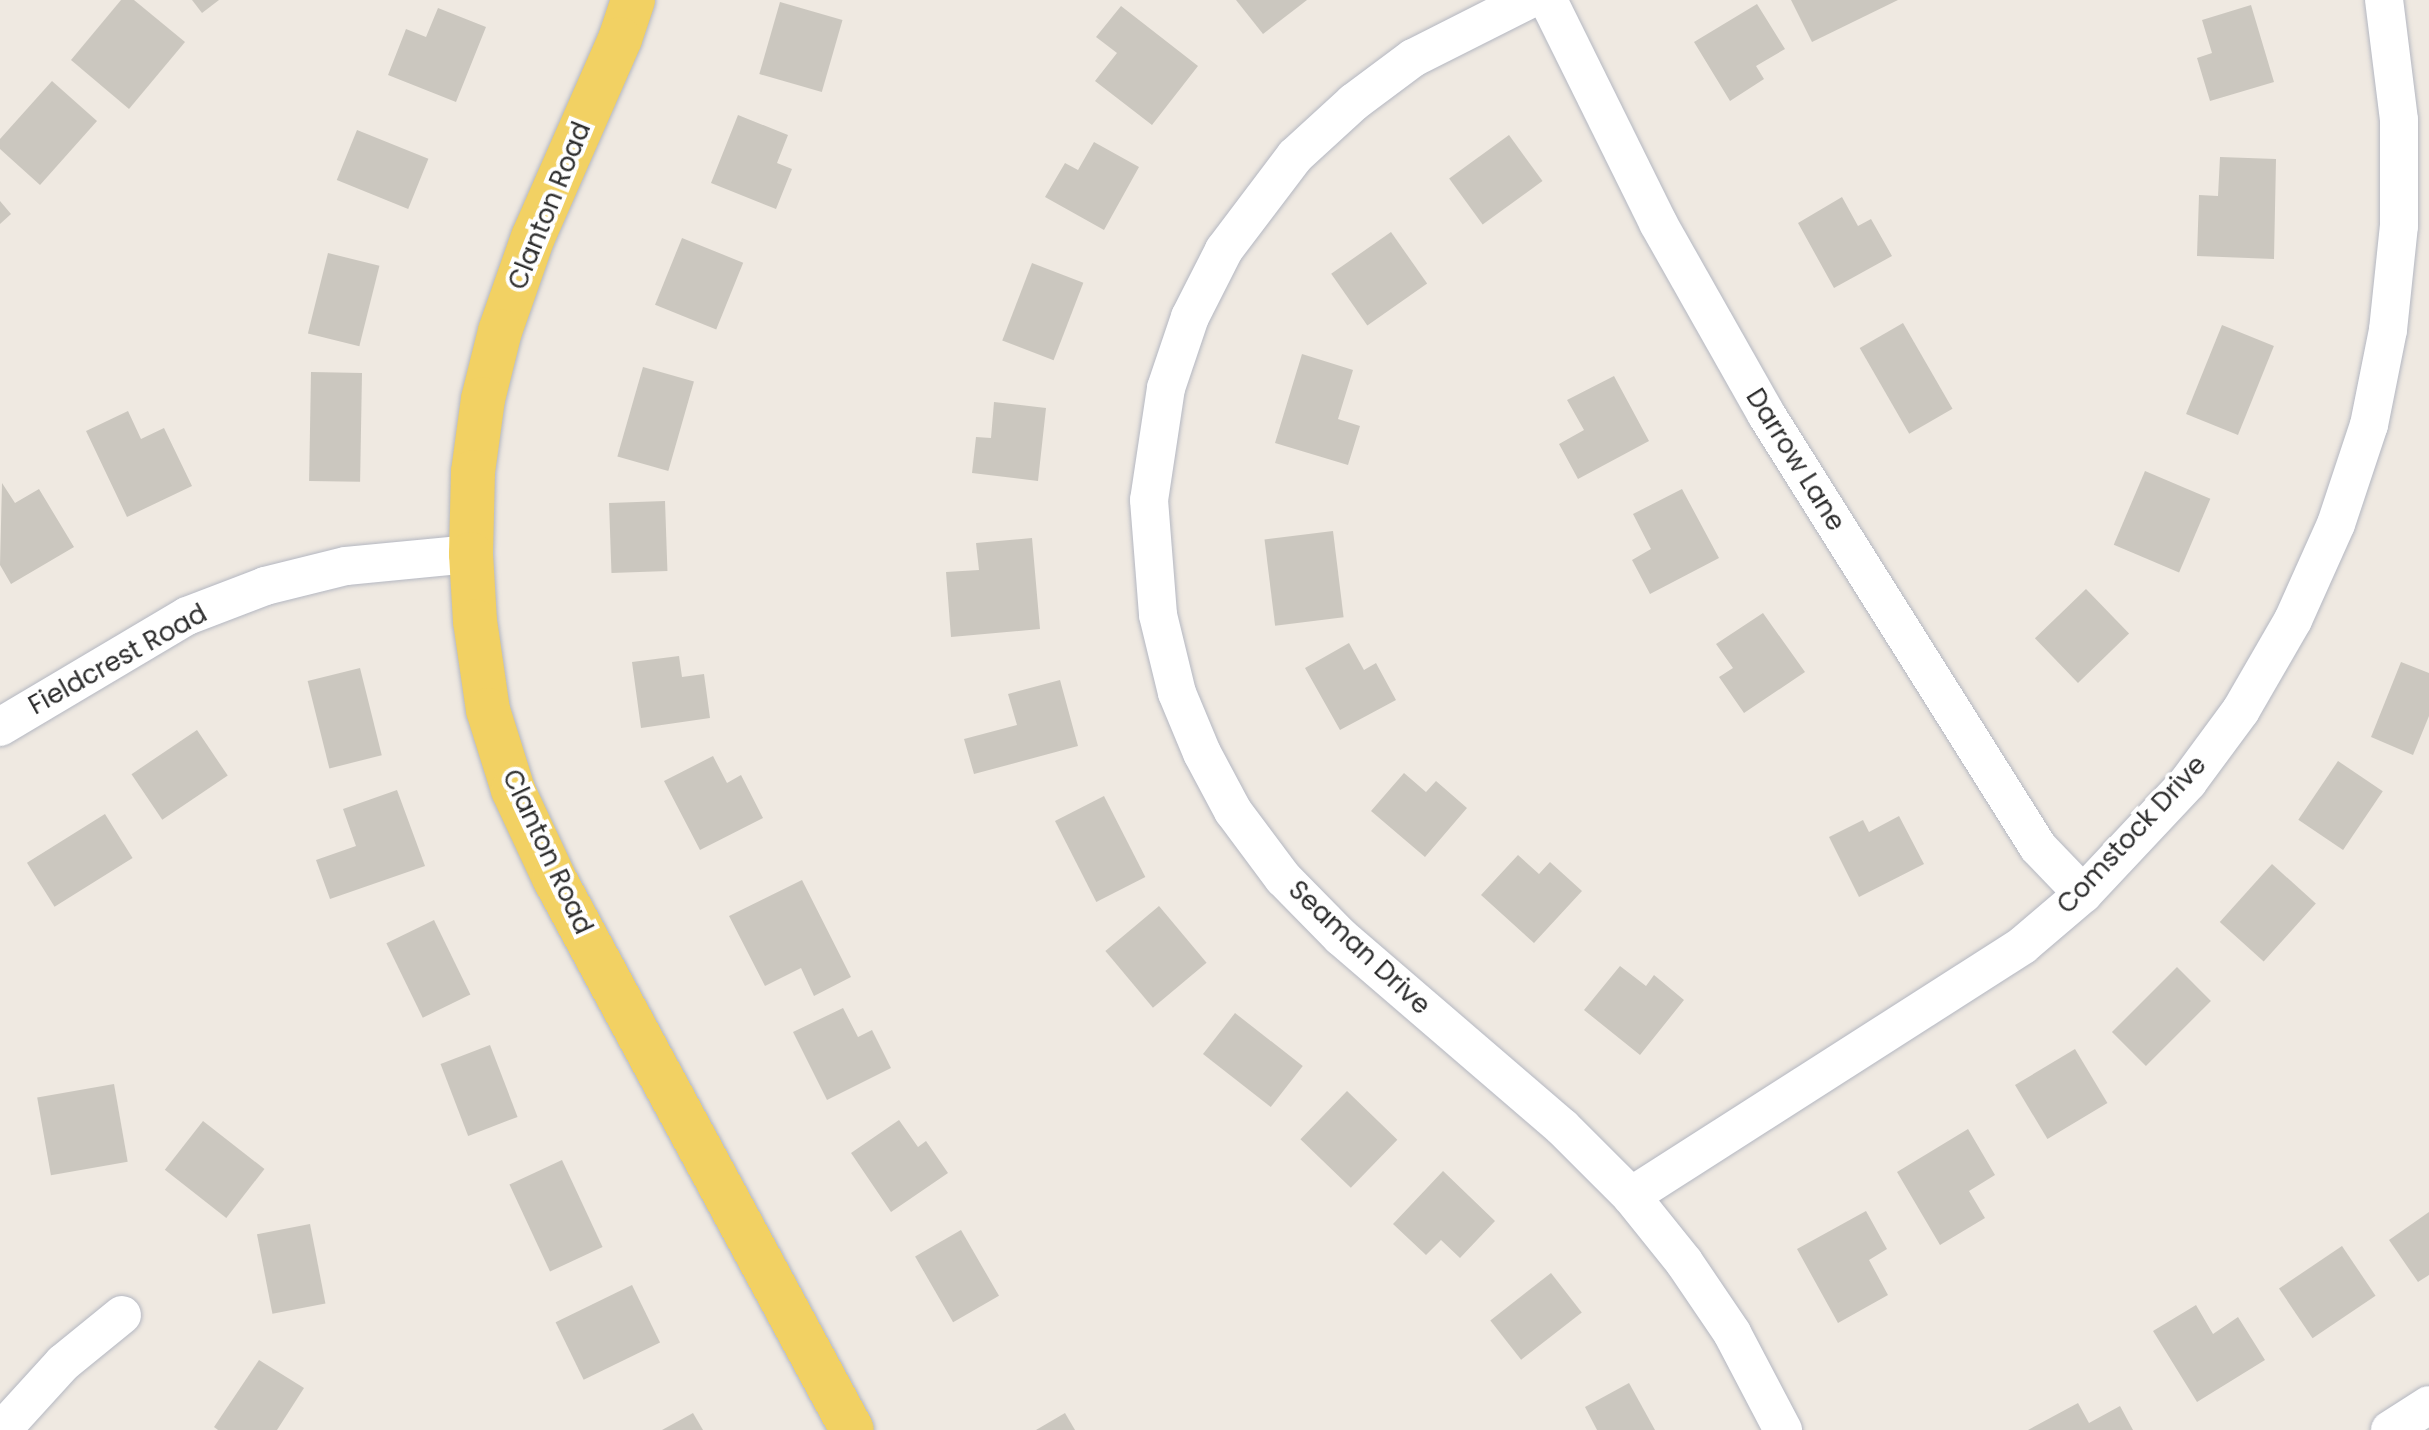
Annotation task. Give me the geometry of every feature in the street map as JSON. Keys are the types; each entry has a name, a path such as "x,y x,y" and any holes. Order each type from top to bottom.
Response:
{"main road":[{"name":"Clanton Road","path":"633,0 620,39 533,237 500,331 483,399 473,472 471,554 475,621 488,710 513,790 554,878 852,1430"}],"street":[{"name":"Seaman Drive","path":"1528,0 1413,58 1354,102 1295,156 1224,250 1190,317 1166,388 1149,500 1152,575 1177,693 1202,753 1233,811 1283,878 1341,937 1562,1127 1631,1196 1684,1262 1732,1333 1783,1430"},
{"name":"Darrow Lane","path":"1548,0 1658,223 1751,389 2038,847 2083,894"},
{"name":"Comstock Drive","path":"1631,1196 1948,996 2023,945 2083,894 2188,782 2241,710 2293,620 2336,524 2369,425 2388,330 2399,226 2399,120 2384,0"},
{"name":"Fieldcrest Road","path":"0,727 187,616 265,586 346,566 471,554"},
{"path":"2,1430 63,1363 122,1315"},
{"path":"2390,1430 2429,1405"}],"building":[{"path":"121,0 134,0 185,42 129,109 71,60"},
{"path":"192,0 219,0 202,13"},
{"path":"1236,0 1307,0 1263,34"},
{"path":"1791,0 1898,0 1812,42"},
{"path":"780,2 842,20 822,92 759,74"},
{"path":"1757,4 1785,49 1756,66 1764,79 1730,101 1694,42"},
{"path":"2251,5 2274,82 2210,101 2197,58 2212,53 2202,20"},
{"path":"1121,6 1198,66 1152,125 1095,81 1117,53 1096,37"},
{"path":"438,8 486,27 456,102 388,75 406,29 426,37"},
{"path":"52,81 97,121 40,185 0,149 0,139"},
{"path":"738,115 788,135 777,163 792,169 776,209 711,183"},
{"path":"357,130 428,159 408,209 337,180"},
{"path":"1509,135 1543,181 1483,225 1449,178"},
{"path":"1094,142 1139,167 1104,230 1045,197 1065,163 1078,170"},
{"path":"2220,157 2276,159 2274,259 2197,256 2199,195 2218,196"},
{"path":"1842,197 1858,226 1871,219 1892,256 1834,288 1798,223"},
{"path":"0,201 11,214 0,224"},
{"path":"1391,232 1427,284 1367,325 1331,274"},
{"path":"682,238 743,263 716,329 655,305"},
{"path":"328,253 379,266 359,346 308,334"},
{"path":"1032,263 1083,283 1054,360 1002,340"},
{"path":"1903,323 1952,409 1909,434 1860,348"},
{"path":"2222,325 2274,346 2238,435 2186,414"},
{"path":"1302,354 1353,370 1338,419 1360,426 1348,465 1275,443"},
{"path":"643,367 694,382 668,471 617,456"},
{"path":"311,372 362,373 360,482 309,481"},
{"path":"1614,376 1649,441 1578,479 1559,444 1584,430 1567,400"},
{"path":"994,402 1046,408 1038,481 972,473 976,437 991,438"},
{"path":"128,411 141,439 164,428 192,486 127,517 86,431"},
{"path":"2145,471 2210,499 2179,572 2114,545"},
{"path":"2,483 15,503 39,489 74,547 11,584 0,565"},
{"path":"1682,489 1719,558 1650,594 1632,560 1651,549 1633,514"},
{"path":"665,501 667,571 611,573 609,503"},
{"path":"1333,531 1344,617 1275,626 1265,539"},
{"path":"1032,538 1040,629 951,637 946,572 979,570 976,543"},
{"path":"2086,589 2129,634 2078,683 2035,638"},
{"path":"1763,613 1805,672 1744,713 1719,677 1733,668 1716,644"},
{"path":"1349,643 1364,670 1376,663 1396,700 1340,730 1305,668"},
{"path":"679,656 682,677 704,674 710,718 641,728 632,662"},
{"path":"2401,662 2429,673 2429,716 2413,755 2371,737"},
{"path":"360,668 382,755 329,768 308,681"},
{"path":"1060,680 1078,746 974,774 964,739 1017,725 1008,694"},
{"path":"197,730 228,776 162,820 132,774"},
{"path":"713,756 727,783 741,775 763,818 700,850 664,781"},
{"path":"2338,761 2383,791 2343,850 2298,820"},
{"path":"1404,773 1426,792 1436,781 1467,808 1425,857 1371,811"},
{"path":"397,790 425,866 330,899 316,860 356,846 343,809"},
{"path":"1104,796 1145,877 1096,902 1055,821"},
{"path":"105,814 133,858 55,907 27,863"},
{"path":"1899,816 1924,864 1859,897 1829,837 1863,820 1869,832"},
{"path":"1518,855 1539,874 1550,862 1582,891 1534,943 1481,895"},
{"path":"2272,864 2316,903 2264,961 2220,922"},
{"path":"802,880 851,977 814,996 801,968 765,986 729,916"},
{"path":"1159,906 1207,963 1153,1008 1105,951"},
{"path":"434,920 470,995 423,1018 386,943"},
{"path":"1620,966 1646,986 1654,975 1684,1000 1640,1055 1584,1010"},
{"path":"2177,967 2211,1001 2146,1066 2112,1032"},
{"path":"843,1008 858,1037 872,1030 891,1068 827,1100 793,1032"},
{"path":"1235,1013 1303,1066 1271,1107 1203,1054"},
{"path":"490,1045 518,1117 468,1136 441,1064"},
{"path":"2075,1049 2107,1103 2047,1139 2015,1085"},
{"path":"114,1084 128,1162 51,1175 37,1098"},
{"path":"1347,1091 1397,1140 1351,1188 1300,1139"},
{"path":"899,1120 918,1147 926,1141 948,1173 891,1212 851,1153"},
{"path":"203,1121 264,1169 226,1218 165,1170"},
{"path":"1968,1129 1995,1175 1969,1191 1985,1218 1940,1245 1897,1172"},
{"path":"562,1160 603,1247 550,1272 509,1185"},
{"path":"1443,1171 1495,1221 1460,1258 1441,1240 1426,1255 1393,1224"},
{"path":"1866,1211 1887,1249 1869,1260 1888,1295 1838,1323 1797,1249"},
{"path":"2429,1212 2429,1275 2418,1282 2389,1240"},
{"path":"310,1224 325,1304 272,1314 257,1234"},
{"path":"961,1230 999,1296 953,1322 915,1256"},
{"path":"2342,1246 2376,1296 2313,1338 2279,1288"},
{"path":"1551,1273 1582,1312 1521,1360 1490,1320"},
{"path":"632,1285 660,1343 584,1380 556,1322"},
{"path":"2196,1305 2213,1334 2238,1317 2265,1360 2197,1402 2153,1331"},
{"path":"259,1360 304,1388 277,1430 218,1430 214,1427"},
{"path":"1629,1383 1655,1430 1597,1430 1585,1407"},
{"path":"2078,1403 2089,1423 2120,1406 2133,1430 2028,1430"},
{"path":"693,1413 703,1430 662,1430"},
{"path":"1065,1413 1075,1430 1036,1430"}]}
